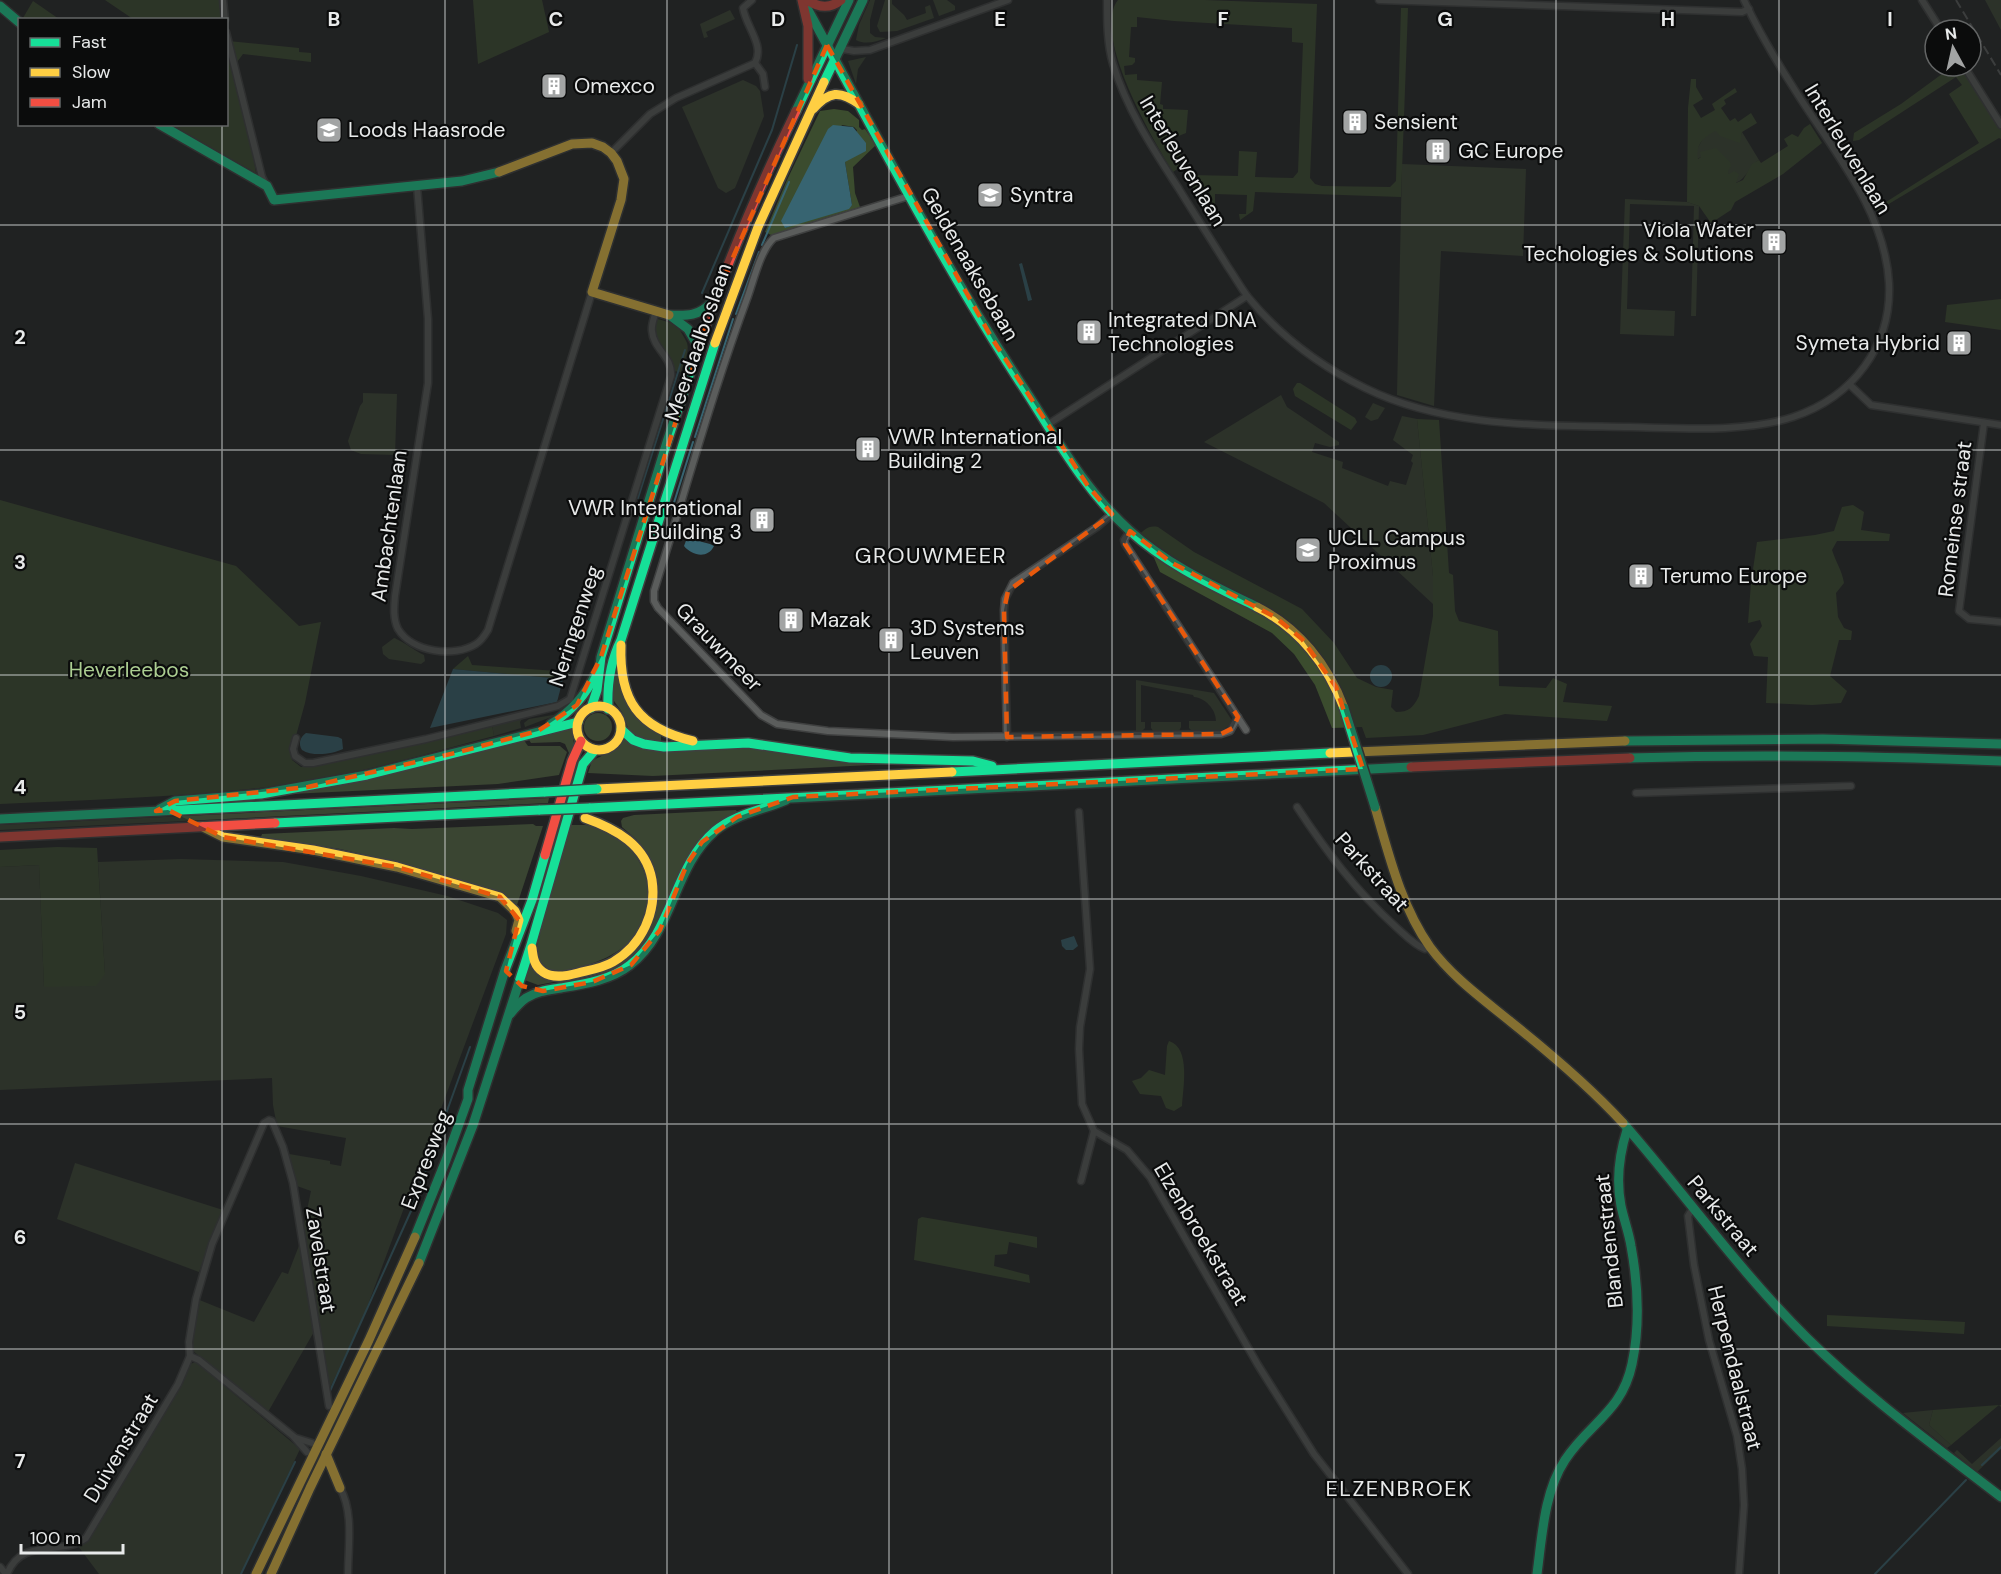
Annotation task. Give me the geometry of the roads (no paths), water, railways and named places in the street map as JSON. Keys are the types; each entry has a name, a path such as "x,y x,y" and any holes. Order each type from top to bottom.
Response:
{"main road":[{"path":"804,0 820,7 832,5 841,0"},
{"path":"804,0 808,27 808,83"},
{"name":"Geldenaaksebaan","path":"804,0 909,195 993,340 1088,486 1130,531 1172,563 1275,616 1310,648 1336,687 1375,807"},
{"name":"Meerdaalboslaan","path":"578,722 585,711 591,708 597,690 602,657 698,346 715,298 772,160 849,0"},
{"name":"Meerdaalboslaan","path":"608,709 606,693 610,667 621,640 714,344 745,259 804,122 862,0"},
{"path":"0,6 18,21"},
{"path":"804,122 817,104 830,94 841,94 859,104"},
{"path":"162,126 267,186 273,200 462,181 508,170 572,144 592,143 611,153"},
{"name":"Ambachtenlaan","path":"592,291 624,179 622,169 611,153"},
{"path":"592,291 669,315 695,317 707,321 714,344"},
{"path":"695,317 704,312 715,298"},
{"path":"669,315 692,332 698,346"},
{"path":"621,640 620,671 623,686 631,704 644,720 665,734 709,744"},
{"path":"538,731 563,717 577,705 592,681 602,657"},
{"path":"591,708 608,709 618,718 621,729 633,740 664,747 748,743 850,758 973,761 1002,769"},
{"path":"156,811 175,801 261,794 367,775 578,722 577,728 581,741 595,750 602,750 614,744 621,729"},
{"path":"0,819 1452,747 1705,739 1875,739 2001,744"},
{"name":"Expresweg","path":"255,1574 311,1462 314,1445 404,1263 444,1166 468,1099 468,1090 510,952 524,922 572,760 581,741"},
{"name":"Expresweg","path":"271,1574 326,1454 418,1265 478,1110 531,945 584,764 595,750"},
{"path":"0,837 1311,771 1623,759 1705,756 1874,756 2001,761"},
{"path":"508,1016 526,998 543,991 608,977 631,965 650,945 660,930 687,864 702,842 737,817 793,797"},
{"name":"Parkstraat","path":"1375,807 1413,920 1439,960 1565,1066 1598,1097 1762,1290 1817,1348 1861,1386 2001,1497"},
{"path":"531,945 534,962 539,969 553,977 566,976 610,963 637,942 647,925 654,900 654,885 646,860 636,846 610,826 564,809"},
{"path":"202,827 223,837 313,850 397,867 500,897 512,905 519,920 510,952"},
{"path":"524,922 513,976 529,989 543,991"},
{"name":"Blandenstraat","path":"1537,1574 1549,1500 1555,1480 1569,1455 1614,1407 1627,1382 1632,1364 1636,1282 1633,1252 1621,1207 1618,1185 1619,1162 1628,1130"},
{"path":"311,1462 314,1445"},
{"path":"326,1454 340,1488"},
{"path":"313,1482 324,1479 340,1488"}],"street":[{"path":"223,0 225,18"},
{"path":"611,153 650,114 676,98 755,63 759,56 758,45 743,8 752,0"},
{"path":"834,58 843,49 870,50 1008,0"},
{"name":"Interleuvenlaan","path":"1107,0 1108,35 1112,61 1131,111 1149,144 1247,296 1292,342 1316,361 1392,400 1456,416 1547,425 1685,429 1735,427 1792,417 1817,407 1849,384 1869,361 1885,329 1889,284 1882,246 1874,222 1857,189 1791,85 1744,0"},
{"path":"1379,0 1742,12 1749,9"},
{"path":"1922,0 1933,18"},
{"path":"228,40 262,177 267,186"},
{"path":"755,63 763,74 765,87"},
{"path":"1972,78 2001,125"},
{"name":"Ambachtenlaan","path":"417,186 428,319 428,383 394,613 399,630 412,643 425,649 457,651 478,643 488,630 592,291"},
{"name":"Grauwmeer","path":"909,195 770,241 724,363 654,591 654,601 658,608 760,715 777,724 860,733 953,737 1221,734 1230,731 1238,717"},
{"path":"1047,425 1247,296"},
{"name":"Neringenweg","path":"296,738 293,749 295,756 305,763 313,763 395,746 558,706 570,699 671,376 672,371 668,359 653,338 651,329 656,311"},
{"name":"Romeinse straat","path":"1849,384 1871,405 2001,425"},
{"name":"Romeinse straat","path":"1984,423 1959,612 1969,619 2001,622"},
{"path":"1007,737 1004,610 1008,591 1012,583 1097,527 1112,514"},
{"path":"1130,531 1124,540 1125,544 1246,730"},
{"path":"1636,793 1851,786"},
{"name":"Parkstraat","path":"1297,807 1329,855 1373,907 1416,944 1425,949 1430,947"},
{"path":"1079,812 1090,969 1078,1049 1082,1104 1094,1131 1081,1181"},
{"name":"Duivenstraat","path":"7,1574 11,1565 22,1554 37,1549 73,1545 86,1538 178,1384 190,1356 189,1342 196,1299 212,1244 264,1123 272,1121"},
{"name":"Zavelstraat","path":"272,1121 292,1184 329,1406"},
{"name":"Elzenbroekstraat","path":"1094,1131 1127,1150 1150,1177 1263,1373 1314,1454 1408,1574"},
{"name":"Herpendaalstraat","path":"1693,1208 1688,1216 1694,1266 1709,1340 1737,1436 1742,1469 1744,1505 1738,1574"},
{"path":"190,1356 199,1360 293,1436 314,1445"},
{"path":"340,1488 345,1495 348,1514 348,1574"},
{"path":"0,1567 7,1574"}],"water":[{"path":"833,125 853,127 866,143 866,151 845,162 852,205 849,209 785,228 781,221 828,129"},
{"path":"1022,263 1032,300 1028,301 1019,264"},
{"path":"687,538 714,546 708,553 695,554 684,546"},
{"path":"1381,665 1389,668 1392,676 1389,684 1381,687 1373,684 1370,676 1373,668"},
{"path":"453,669 563,679 557,702 430,728"},
{"path":"306,733 338,737 342,739 343,749 322,754 306,752 302,750 300,741"},
{"path":"1074,936 1078,946 1073,950 1066,950 1061,940"}],"waterway":[{"path":"702,293 772,130 797,45"},
{"path":"762,245 789,182"},
{"path":"736,314 759,252"},
{"path":"695,437 733,319"},
{"path":"638,498 685,350"},
{"path":"672,509 693,442"},
{"path":"330,1391 411,1211 470,1047"},
{"path":"1982,1465 2001,1447"},
{"path":"241,1574 295,1462"},
{"path":"1875,1574 1966,1480"}],"railway":[{"path":"1956,0 2001,75"}],"place":[{"name":"Omexco","path":"554,86"},
{"name":"Sensient","path":"1355,122"},
{"name":"Loods Haasrode","path":"329,130"},
{"name":"GC Europe","path":"1438,151"},
{"name":"Syntra","path":"990,195"},
{"name":"Viola Water Techologies & Solutions","path":"1774,242"},
{"name":"Integrated DNA Technologies","path":"1089,332"},
{"name":"Symeta Hybrid","path":"1959,343"},
{"name":"VWR International Building 2","path":"868,449"},
{"name":"VWR International Building 3","path":"762,520"},
{"name":"UCLL Campus Proximus","path":"1308,550"},
{"name":"Terumo Europe","path":"1641,576"},
{"name":"Mazak","path":"791,620"},
{"name":"3D Systems Leuven","path":"891,640"}],"district":[{"name":"GROUWMEER","path":"931,555"},
{"name":"ELZENBROEK","path":"1399,1488"}],"park label":[{"name":"Heverleebos","path":"129,670"}]}
